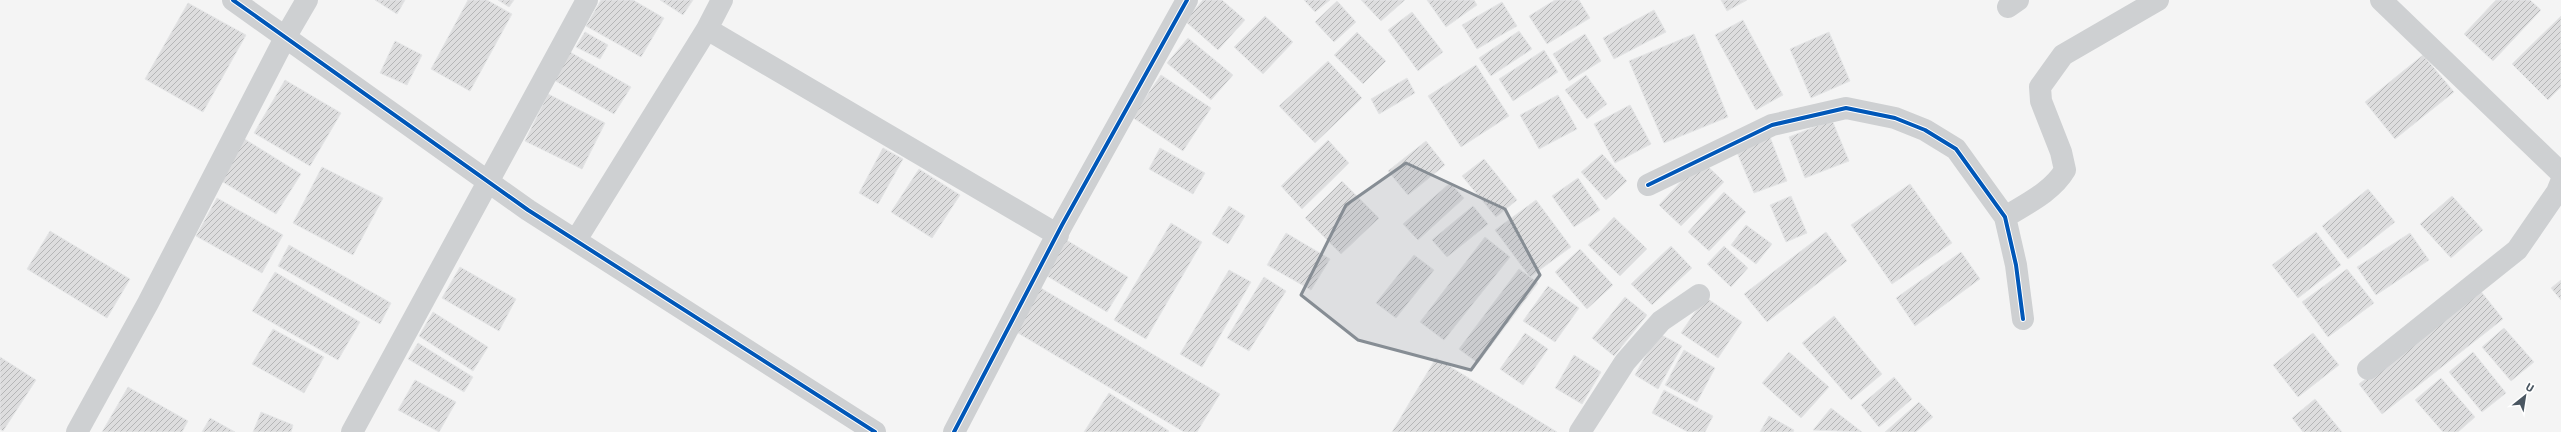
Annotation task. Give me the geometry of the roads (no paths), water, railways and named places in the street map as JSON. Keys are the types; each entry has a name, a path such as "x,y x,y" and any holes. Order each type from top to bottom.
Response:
{"street":[{"path":"233,0 286,36 489,182 576,240 875,432"},
{"path":"77,432 148,303 286,36 307,0"},
{"path":"352,432 587,0"},
{"path":"576,240 707,29 722,0"},
{"path":"954,432 1058,235 1187,0"},
{"path":"2005,217 2047,191 2065,170 2061,152 2041,101 2040,87 2048,74 2063,55 2158,0"},
{"path":"2381,0 2561,173"},
{"path":"707,29 1058,235"},
{"path":"1648,185 1772,125 1846,108 1895,118 1925,130 1956,149 2005,217 2016,265 2023,319"},
{"path":"2368,369 2517,250 2557,192 2561,182"},
{"path":"1580,432 1625,362 1661,320 1699,295"}]}
